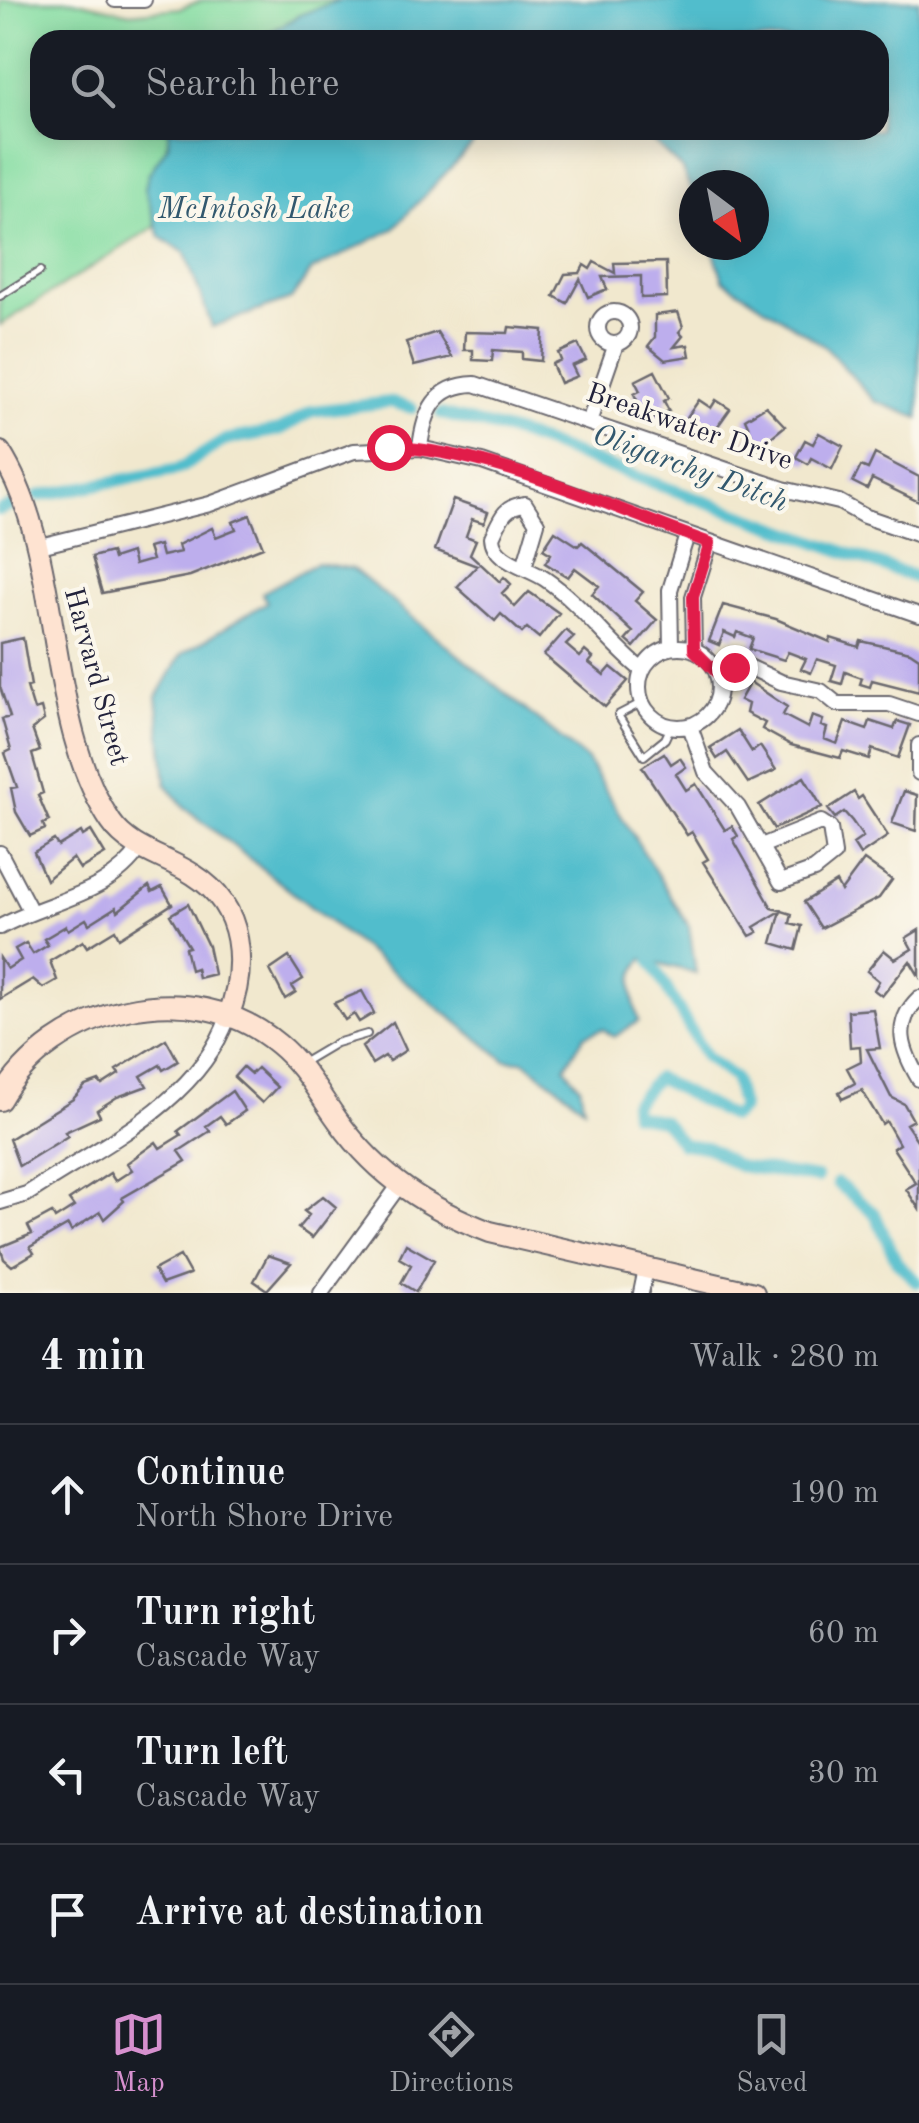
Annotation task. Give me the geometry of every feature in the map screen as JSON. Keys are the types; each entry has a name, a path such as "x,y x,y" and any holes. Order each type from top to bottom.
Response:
{"street":[{"path":"114,0 144,0"},
{"path":"589,422 616,344"},
{"name":"Breakwater Drive","path":"420,448 427,412 443,391 460,384 493,388 783,489 839,502 864,516 919,536"},
{"path":"36,547 168,517 338,456 389,447 420,448 482,462 919,615"},
{"name":"Harvard Street","path":"0,452 24,492 82,756 112,824 140,848 193,874 217,896 230,918 241,960 239,984 228,1018"},
{"path":"671,648 670,590 687,535"},
{"path":"694,650 693,597 710,543"},
{"path":"524,566 568,595 608,643 642,670"},
{"path":"671,648 694,650 716,672 720,697 707,716 690,726 671,726 650,714 643,702 642,670 653,656 671,648"},
{"path":"716,672 749,667 781,682 821,691 837,704 856,708 890,704 919,714"},
{"path":"690,726 706,772 738,807 774,877 788,883 834,854 835,843 830,828 821,822 761,846"},
{"path":"919,745 919,774"},
{"path":"0,926 30,910 107,882 140,848"},
{"path":"0,852 30,910"},
{"path":"919,998 902,1025 901,1040 919,1079"},
{"path":"0,1100 31,1057 84,1021 146,1007 177,1006 228,1018 277,1043 300,1065 366,1156 398,1187 452,1218 490,1232 754,1293"},
{"path":"0,1202 27,1194 170,1099 211,1057 228,1018"},
{"path":"321,1293 398,1187"},
{"path":"641,1293 646,1270"}],"lane":[{"path":"0,296 40,271"},
{"path":"643,702 618,716 644,756 666,740 671,726"},
{"path":"300,1065 336,1043 367,1034"}],"green space":[{"path":"0,0 72,0 130,13 181,8 203,0 339,0 275,30 30,30 30,140 168,140 148,190 156,226 0,325"}],"water":[{"path":"339,0 919,0 919,418 874,401 826,347 723,280 717,260 769,260 769,170 682,170 652,140 889,140 889,30 275,30"},
{"name":"McIntosh Lake","path":"168,140 479,140 393,229 311,271 291,299 212,327 185,253 160,237 145,189 148,175"},
{"path":"317,563 353,569 587,760 689,926 696,973 643,959 633,981 639,1021 614,1037 603,1029 585,1035 565,1067 580,1087 584,1107 524,1061 505,1060 184,807 166,784 157,697 181,655 267,602 262,593"}],"building":[{"path":"594,262 615,273 614,263 666,262 667,297 641,298 641,276 602,277 607,289 588,297 580,279 567,303 554,296 565,274 580,273 584,265 590,269"},
{"path":"678,312 683,327 679,332 683,336 674,347 688,345 690,356 665,360 648,346 655,337 655,315"},
{"path":"509,327 543,330 541,361 522,359 522,352 493,350 492,361 473,360 473,350 464,350 465,332 508,333"},
{"path":"437,332 452,357 414,366 406,342"},
{"path":"578,344 586,360 572,366 577,376 560,383 552,364 561,360 558,353"},
{"path":"655,371 669,398 664,401 669,411 652,419 648,410 643,412 634,394 640,391 635,381"},
{"path":"699,400 711,408 716,400 730,409 710,437 685,420"},
{"path":"766,406 785,426 755,450 746,441 752,435 745,419"},
{"path":"819,433 843,446 832,469 811,458 808,464 796,457 805,440 813,444"},
{"path":"875,454 919,477 919,502 872,479 867,489 853,482 861,466 868,469"},
{"path":"453,500 488,512 484,523 472,519 466,536 476,540 470,554 500,582 504,577 511,584 502,593 515,607 529,592 559,613 539,638 527,628 522,633 501,614 495,621 457,587 477,566 435,550"},
{"path":"250,515 263,547 190,576 102,593 92,557 111,552 113,559 131,553 134,565 152,560 148,548 159,545 162,556 180,552 178,545 212,528 216,537 236,529 233,522"},
{"path":"555,531 578,546 582,542 643,592 635,601 657,620 634,647 626,640 633,632 592,594 599,586 575,568 568,577 545,563 551,554 543,549"},
{"path":"723,605 776,619 830,642 831,638 859,647 861,641 910,652 919,658 919,692 872,680 870,687 860,684 862,678 845,672 842,684 831,681 836,665 817,659 811,673 801,669 806,659 788,652 784,660 749,649 753,638 737,632 735,637 724,632 719,645 709,641"},
{"path":"566,630 574,637 566,645 580,657 585,651 593,658 589,663 604,675 611,667 628,681 605,707 544,655"},
{"path":"23,638 31,686 27,687 34,710 41,708 44,720 32,729 40,751 32,754 43,793 38,795 49,821 43,824 45,829 30,836 16,812 11,788 17,787 5,753 11,750 2,719 10,717 0,687 0,643"},
{"path":"750,682 787,707 783,715 808,728 812,716 823,720 821,726 827,728 824,739 837,744 845,722 867,730 870,721 894,729 897,721 910,725 898,758 872,749 869,759 843,751 840,758 791,745 762,729 765,723 746,713 748,704 740,700"},
{"path":"738,730 752,752 760,746 776,770 748,783 727,752 717,759 710,748"},
{"path":"664,753 671,764 680,758 686,767 676,774 686,790 696,784 725,830 732,826 738,836 733,839 772,908 792,914 790,923 802,926 796,950 772,943 781,911 754,927 758,932 750,936 703,862 708,859 692,832 687,835 642,767"},
{"path":"804,777 822,807 774,829 759,805"},
{"path":"904,791 917,795 916,831 892,823"},
{"path":"854,792 858,799 862,796 888,836 860,855 853,844 863,837 852,821 844,812 835,818 828,809"},
{"path":"91,831 105,854 80,869 73,858 46,880 34,852 54,840 58,846 81,832 83,836"},
{"path":"864,860 892,880 879,898 821,928 804,902 836,882 841,891"},
{"path":"149,886 152,892 162,887 172,904 119,938 115,930 87,947 83,941 50,961 57,980 43,988 33,979 0,999 0,958 7,969 21,960 15,949 26,943 33,954 48,945 44,939 66,926 68,930 86,919 89,924 116,907 118,911"},
{"path":"188,904 208,946 214,974 198,978 196,968 190,970 185,948 189,947 170,915"},
{"path":"919,930 919,976 910,961 882,996 874,990 879,981 867,971 884,950 895,959 912,949 906,938"},
{"path":"289,957 303,979 292,986 296,992 285,999 270,970"},
{"path":"362,991 374,1013 359,1022 354,1014 345,1020 334,1003"},
{"path":"873,1009 880,1048 867,1049 891,1097 904,1104 913,1120 906,1124 919,1143 919,1209 906,1189 916,1183 893,1148 899,1144 886,1121 882,1124 862,1090 842,1099 839,1092 855,1083 847,1068 861,1061 860,1046 850,1047 848,1011"},
{"path":"393,1022 406,1050 389,1061 385,1056 372,1064 362,1047"},
{"path":"166,1039 178,1061 163,1070 160,1065 141,1076 147,1086 117,1097 97,1110 100,1116 65,1132 68,1136 19,1166 9,1139 73,1099 85,1086 99,1081 102,1085 119,1074 116,1070"},
{"path":"243,1067 251,1074 257,1068 277,1087 262,1103 234,1077"},
{"path":"232,1091 245,1111 226,1124 220,1116 206,1126 210,1131 179,1151 186,1161 122,1198 124,1201 104,1219 100,1212 71,1231 68,1225 30,1247 34,1253 12,1266 4,1259 0,1247 32,1234 28,1226 52,1213 55,1219 74,1207 69,1200 110,1173 115,1181 132,1170 127,1163 156,1142 160,1148 181,1135 178,1131"},
{"path":"323,1196 336,1207 312,1238 298,1228 309,1215 304,1211"},
{"path":"406,1244 434,1260 416,1292 401,1283 411,1265 399,1258"},
{"path":"268,1255 291,1263 267,1290 254,1281"},
{"path":"180,1256 190,1274 162,1284 154,1270"}],"waterway":[{"name":"Oligarchy Ditch","path":"38,496 179,469 225,440 280,430 312,411 390,402 412,408"},
{"name":"Oligarchy Ditch","path":"441,414 516,433 919,579"},
{"name":"Oligarchy Ditch","path":"0,510 16,504"},
{"path":"651,961 706,1057 734,1078 742,1109 732,1117 657,1078 633,1104 634,1114 664,1121 682,1144 707,1147 738,1166 817,1178"},
{"path":"837,1183 875,1214 897,1262 917,1282"}],"route":[{"path":"389,447 420,448 482,462 710,543 693,597 694,650 716,672 734,667"}]}
